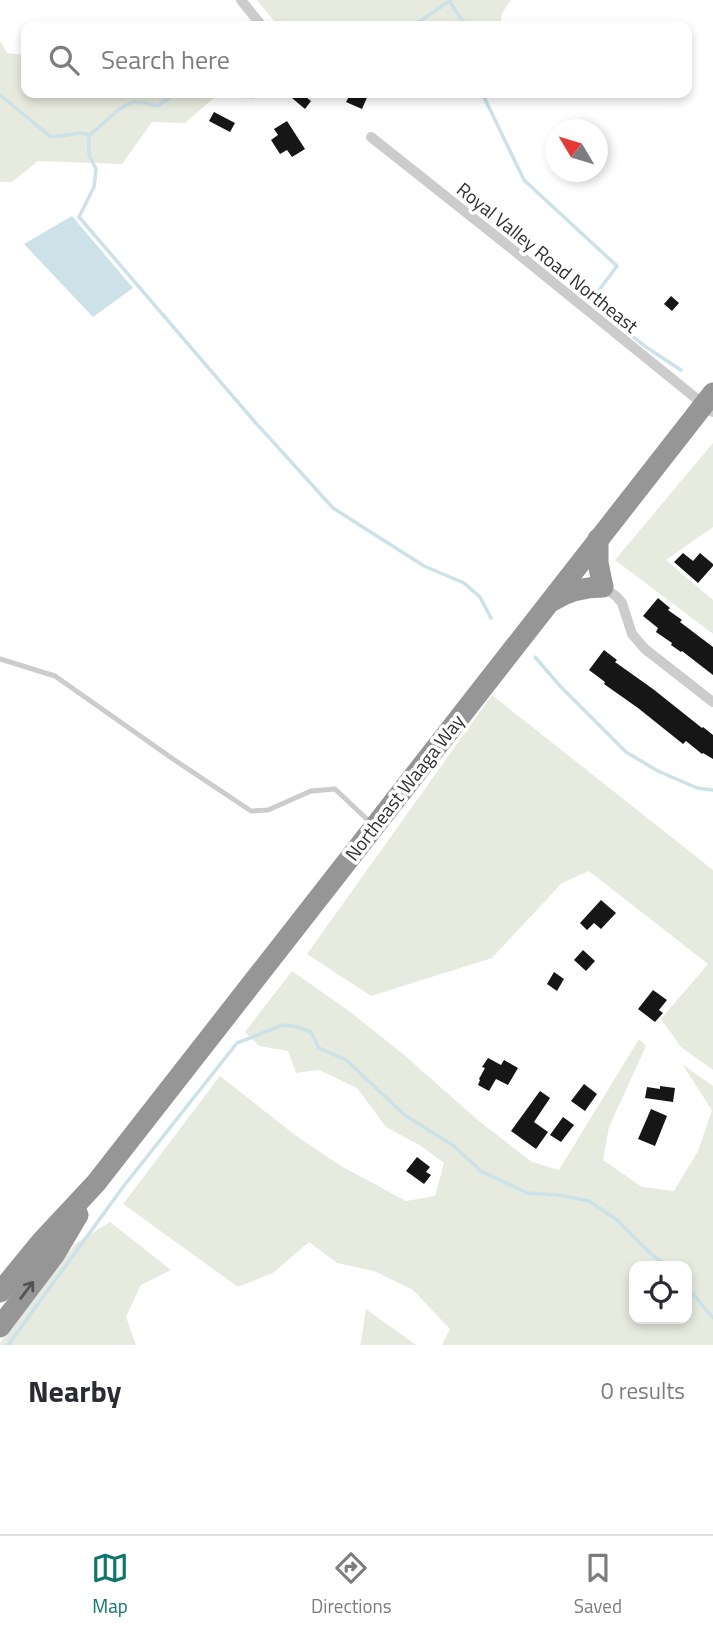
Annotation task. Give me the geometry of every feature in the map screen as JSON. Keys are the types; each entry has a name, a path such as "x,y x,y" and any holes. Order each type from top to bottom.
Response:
{"highway":[{"name":"Northeast Waaga Way","path":"96,1183 598,539 710,403"},
{"path":"548,604 577,589 603,587 598,563 598,539"},
{"path":"0,1292 41,1242 96,1183"},
{"path":"0,1327 55,1254 96,1183"}],"street":[{"path":"242,0 258,21"},
{"name":"Royal Valley Road Northeast","path":"371,137 710,403"},
{"path":"603,587 622,603 626,622 634,637 648,652 713,702"}],"lane":[{"path":"0,659 55,676 173,760 251,811 268,810 311,791 335,789 374,825"}],"shaded area":[{"path":"257,0 511,0 502,13 501,21 274,21"},
{"path":"0,41 7,53 21,54 21,98 214,98 185,123 152,122 122,164 38,161 12,182 0,182"},
{"path":"713,443 713,527 666,560 713,600 713,634 615,560"},
{"path":"492,695 713,870 713,1070 681,1047 661,1019 708,964 589,871 562,883 492,958 371,996 307,954"},
{"path":"292,971 349,1011 479,1121 532,1162 559,1170 639,1039 646,1046 609,1127 603,1160 642,1187 674,1191 698,1151 712,1110 682,1064 713,1086 713,1345 442,1345 450,1329 413,1290 374,1271 337,1263 309,1242 273,1273 238,1287 123,1204 220,1076 295,1135 341,1166 406,1201 435,1196 444,1163 421,1146 386,1127 357,1088 319,1070 296,1073 288,1051 259,1046 245,1032"},
{"path":"110,1222 171,1270 141,1285 126,1317 136,1345 0,1345 75,1244"},
{"path":"366,1309 416,1345 359,1345"}],"water":[{"path":"72,216 133,288 93,317 24,244"}],"building":[{"path":"292,98 307,98 311,101 305,109"},
{"path":"348,98 367,98 362,109 346,102"},
{"path":"214,112 235,123 230,132 209,121"},
{"path":"287,121 305,149 292,157 287,150 280,154 271,140 278,135 274,129"},
{"path":"671,296 679,303 672,311 664,304"},
{"path":"683,553 693,561 700,553 713,564 698,583 674,562"},
{"path":"658,598 682,620 680,622 713,647 713,675 671,645 672,643 656,632 658,628 643,616"},
{"path":"604,650 617,660 615,662 713,735 713,759 686,741 683,744 589,670"},
{"path":"601,900 616,913 601,929 594,923 587,930 580,923"},
{"path":"583,950 595,961 586,971 574,960"},
{"path":"554,972 564,979 557,991 547,984"},
{"path":"653,990 667,1000 659,1010 663,1013 655,1022 638,1009"},
{"path":"488,1058 501,1065 504,1060 518,1068 508,1085 496,1079 489,1091 478,1085 485,1068 482,1067"},
{"path":"584,1084 597,1094 585,1111 571,1101"},
{"path":"660,1086 675,1088 673,1102 645,1098 647,1087 660,1089"},
{"path":"540,1091 550,1098 534,1122 548,1132 536,1149 511,1131"},
{"path":"651,1109 667,1116 655,1146 638,1139"},
{"path":"563,1117 574,1125 561,1142 550,1135"},
{"path":"417,1157 430,1167 426,1172 431,1175 424,1184 406,1171"}],"waterway":[{"path":"420,21 451,0"},
{"path":"450,2 463,21"},
{"path":"0,95 51,137 81,133 89,135 117,111 130,104 138,102 158,106 168,98"},
{"path":"484,98 524,180 617,266 590,302 646,347 681,370"},
{"path":"89,135 89,155 96,169 94,187 79,217 254,421 333,508 424,566 464,583 480,597 491,618"},
{"path":"535,657 626,752 658,771 697,788 713,790"},
{"path":"8,1345 123,1187 237,1043 283,1025 311,1032 319,1048 346,1060 406,1116 454,1146 481,1171 527,1193 589,1201 617,1220 661,1261"},
{"path":"692,1293 713,1318"}]}
